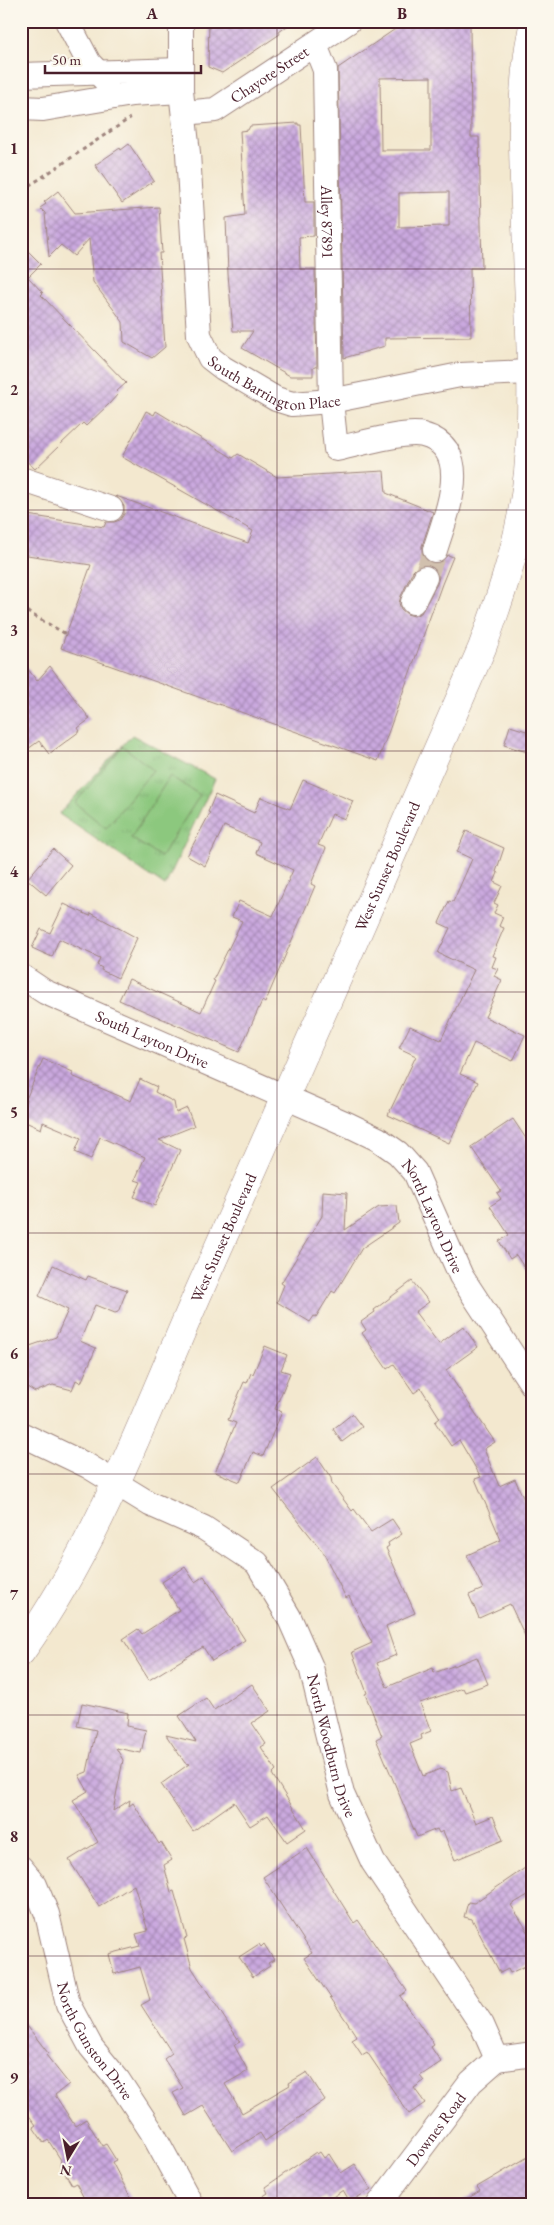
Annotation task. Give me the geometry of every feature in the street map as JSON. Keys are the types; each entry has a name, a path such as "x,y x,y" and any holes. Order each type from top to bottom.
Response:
{"main road":[{"name":"West Sunset Boulevard","path":"21,1652 68,1578 117,1484 159,1382 286,1098 482,648 496,610 520,522 528,473 530,372 523,139 524,74 530,26"}],"street":[{"path":"67,21 89,63 133,104"},
{"name":"South Barrington Place","path":"181,21 182,91 200,335 203,346 210,358 223,368 276,399 292,404 331,401 460,375 530,372"},
{"name":"Chayote Street","path":"182,91 215,110 349,21"},
{"name":"Alley 87891","path":"315,45 325,70 331,401 336,449 400,436 423,434 440,443 450,456 454,476 453,486 435,550"},
{"path":"21,75 97,72 182,91"},
{"path":"21,108 43,109 133,104 182,91"},
{"path":"21,479 111,509"},
{"path":"413,602 425,578"},
{"name":"South Layton Drive","path":"21,976 45,992 286,1098"},
{"name":"North Layton Drive","path":"286,1098 378,1139 398,1152 415,1172 461,1276 533,1386"},
{"name":"North Woodburn Drive","path":"21,1434 88,1466 150,1504 204,1528 257,1563 289,1617 311,1667 342,1794 373,1862 482,2025 497,2059"},
{"name":"North Gunston Drive","path":"21,1868 35,1885 47,1914 68,2004 91,2047 118,2080 152,2132 191,2204"},
{"path":"497,2059 533,2054"},
{"name":"Downes Road","path":"379,2204 471,2082 497,2059"}],"path":[{"path":"21,185 28,186 38,180 133,104"},
{"path":"21,606 29,613 66,634"}],"green space":[{"path":"132,735 215,779 165,886 59,814"},
{"path":"123,746 153,770 106,828 75,803"},
{"path":"170,776 200,795 161,857 131,838"}],"building":[{"path":"209,21 294,21 279,32 280,34 222,73 208,67"},
{"path":"407,21 470,21 471,137 479,137 482,268 470,268 471,337 385,338 385,346 344,358 338,68","holes":["431,77 431,150 381,150 380,78","449,192 449,226 399,227 399,193"]},
{"path":"298,123 298,125 301,125 305,202 314,202 314,236 299,237 300,269 315,269 317,366 313,368 313,376 290,376 242,348 253,331 233,331 228,274 226,218 245,215 240,131 248,130 250,126"},
{"path":"129,144 154,181 122,203 95,165"},
{"path":"58,191 75,213 159,207 162,253 159,253 165,347 152,358 124,342 123,322 93,282 89,239 74,256 61,245 49,257 45,213 40,208 46,204 44,202"},
{"path":"21,244 41,264 28,277 43,293 41,295 126,383 116,392 118,394 109,404 86,426 83,423 35,469 21,456"},
{"path":"146,411 154,415 156,411 233,458 238,454 277,477 384,471 386,493 433,512 422,546 425,560 431,563 438,563 448,555 453,557 378,761 61,648 91,565 21,554 21,514 104,527 106,522 120,520 124,514 124,506 116,496 248,543 253,531 122,457","holes":["425,564 432,566 437,571 439,577 437,584 421,613 414,616 407,614 401,609 399,603 413,571 418,566"]},
{"path":"21,660 37,681 50,666 90,719 78,728 80,731 49,754 39,741 21,754"},
{"path":"510,726 533,733 527,752 504,745"},
{"path":"303,780 353,801 345,819 332,814 318,845 326,848 311,884 315,886 265,1003 262,1001 239,1052 119,1000 129,979 201,1012 215,981 213,980 242,921 232,917 239,901 273,916 293,870 256,853 260,842 224,826 205,866 187,856 210,813 208,812 215,795 254,813 261,797 290,809"},
{"path":"466,831 504,848 494,882 502,886 494,903 498,905 494,913 503,917 499,926 504,928 492,956 496,957 492,967 498,969 494,976 502,980 485,1017 525,1035 513,1061 474,1043 460,1074 478,1082 449,1143 388,1115 416,1056 399,1048 410,1026 441,1040 474,970 438,953 450,928 439,923 449,901 453,902 472,859 457,852"},
{"path":"53,849 71,865 46,895 27,879"},
{"path":"64,904 90,916 91,913 137,938 118,978 101,970 102,968 97,965 100,958 59,939 52,957 32,948 41,929 50,933"},
{"path":"43,1059 73,1072 72,1076 131,1101 140,1079 157,1087 155,1092 174,1102 176,1113 187,1108 194,1126 159,1140 180,1150 155,1206 134,1197 141,1182 135,1180 145,1157 100,1137 91,1159 75,1152 81,1138 43,1122 41,1129 21,1120 21,1111"},
{"path":"513,1119 527,1140 533,1137 533,1281 516,1255 510,1259 499,1241 509,1235 490,1206 501,1199 497,1193 501,1191 471,1147"},
{"path":"323,1191 347,1193 345,1230 379,1207 397,1206 399,1223 362,1248 335,1293 332,1291 316,1317 314,1316 310,1322 277,1302 284,1285 281,1283 322,1216"},
{"path":"53,1265 86,1280 88,1276 127,1290 118,1312 115,1313 95,1305 80,1341 96,1348 81,1383 76,1380 72,1390 53,1385 35,1392 21,1383 21,1349 56,1337 68,1310 39,1296"},
{"path":"412,1281 429,1302 415,1312 439,1344 463,1326 478,1347 446,1370 495,1442 484,1449 499,1486 515,1479 526,1504 533,1501 533,1653 510,1604 479,1618 469,1595 483,1589 467,1555 501,1540 475,1479 481,1477 459,1440 451,1446 435,1422 440,1418 421,1388 414,1393 394,1364 387,1369 362,1333 366,1330 361,1322"},
{"path":"265,1346 287,1355 281,1370 290,1373 275,1409 282,1412 263,1456 253,1452 240,1482 215,1472 236,1423 228,1420 244,1382 247,1383 251,1373 253,1374"},
{"path":"352,1414 362,1427 342,1442 333,1429"},
{"path":"317,1457 331,1478 332,1484 352,1511 354,1509 371,1532 392,1519 402,1534 388,1543 389,1546 386,1548 415,1613 386,1626 396,1655 377,1663 387,1687 433,1668 434,1673 477,1657 488,1684 465,1692 463,1688 420,1703 431,1731 421,1735 422,1739 410,1744 423,1776 440,1769 448,1772 452,1791 461,1788 476,1823 493,1816 503,1840 455,1860 443,1831 439,1833 437,1829 417,1837 376,1739 382,1736 365,1694 367,1693 352,1652 372,1643 349,1596 346,1598 323,1552 273,1489"},
{"path":"185,1567 195,1582 204,1576 245,1640 212,1661 203,1647 149,1680 123,1639 138,1629 142,1634 179,1610 162,1582"},
{"path":"252,1684 270,1711 252,1723 266,1744 261,1747 276,1770 272,1774 306,1829 287,1842 268,1815 250,1826 234,1802 193,1831 161,1784 189,1764 185,1763 166,1735 196,1742 179,1716 206,1698 214,1710"},
{"path":"82,1703 128,1713 127,1726 146,1730 141,1753 116,1748 123,1760 113,1811 130,1800 129,1806 133,1803 159,1844 161,1842 172,1860 164,1865 171,1892 174,1891 187,1938 184,1939 192,1968 240,2042 234,2045 248,2071 225,2084 242,2113 290,2085 289,2083 307,2072 325,2100 265,2141 260,2133 232,2151 203,2106 186,2116 173,2093 183,2088 164,2059 172,2053 141,2005 150,2000 140,1967 114,1974 109,1954 140,1946 136,1934 148,1931 134,1885 99,1907 69,1860 98,1842 73,1800 88,1791 79,1775 87,1772 96,1730 77,1726"},
{"path":"307,1848 354,1923 358,1920 407,1991 400,1996 434,2045 431,2047 441,2062 420,2076 424,2081 414,2088 425,2103 409,2114 367,2052 362,2055 352,2040 357,2037 304,1958 312,1953 263,1877"},
{"path":"525,1868 533,1880 533,1892 511,1905 533,1939 533,1957 530,1964 510,1973 508,1969 500,1973 472,1919 464,1917 468,1902 474,1903"},
{"path":"259,1944 261,1947 264,1944 274,1960 268,1963 270,1966 253,1977 239,1957"},
{"path":"21,2018 48,2053 46,2055 69,2084 55,2095 75,2126 86,2119 102,2146 106,2144 116,2160 112,2162 134,2204 87,2204 76,2183 72,2185 60,2165 61,2160 48,2140 44,2143 33,2127 36,2125 21,2105"},
{"path":"316,2152 317,2154 320,2152 324,2158 329,2154 341,2173 355,2164 371,2189 350,2202 343,2190 327,2201 325,2197 314,2204 251,2204 268,2193 265,2187"},
{"path":"533,2154 533,2191 528,2194 522,2204 459,2204 480,2191 477,2187"}],"tunnel":[{"path":"425,578 435,550"}]}
